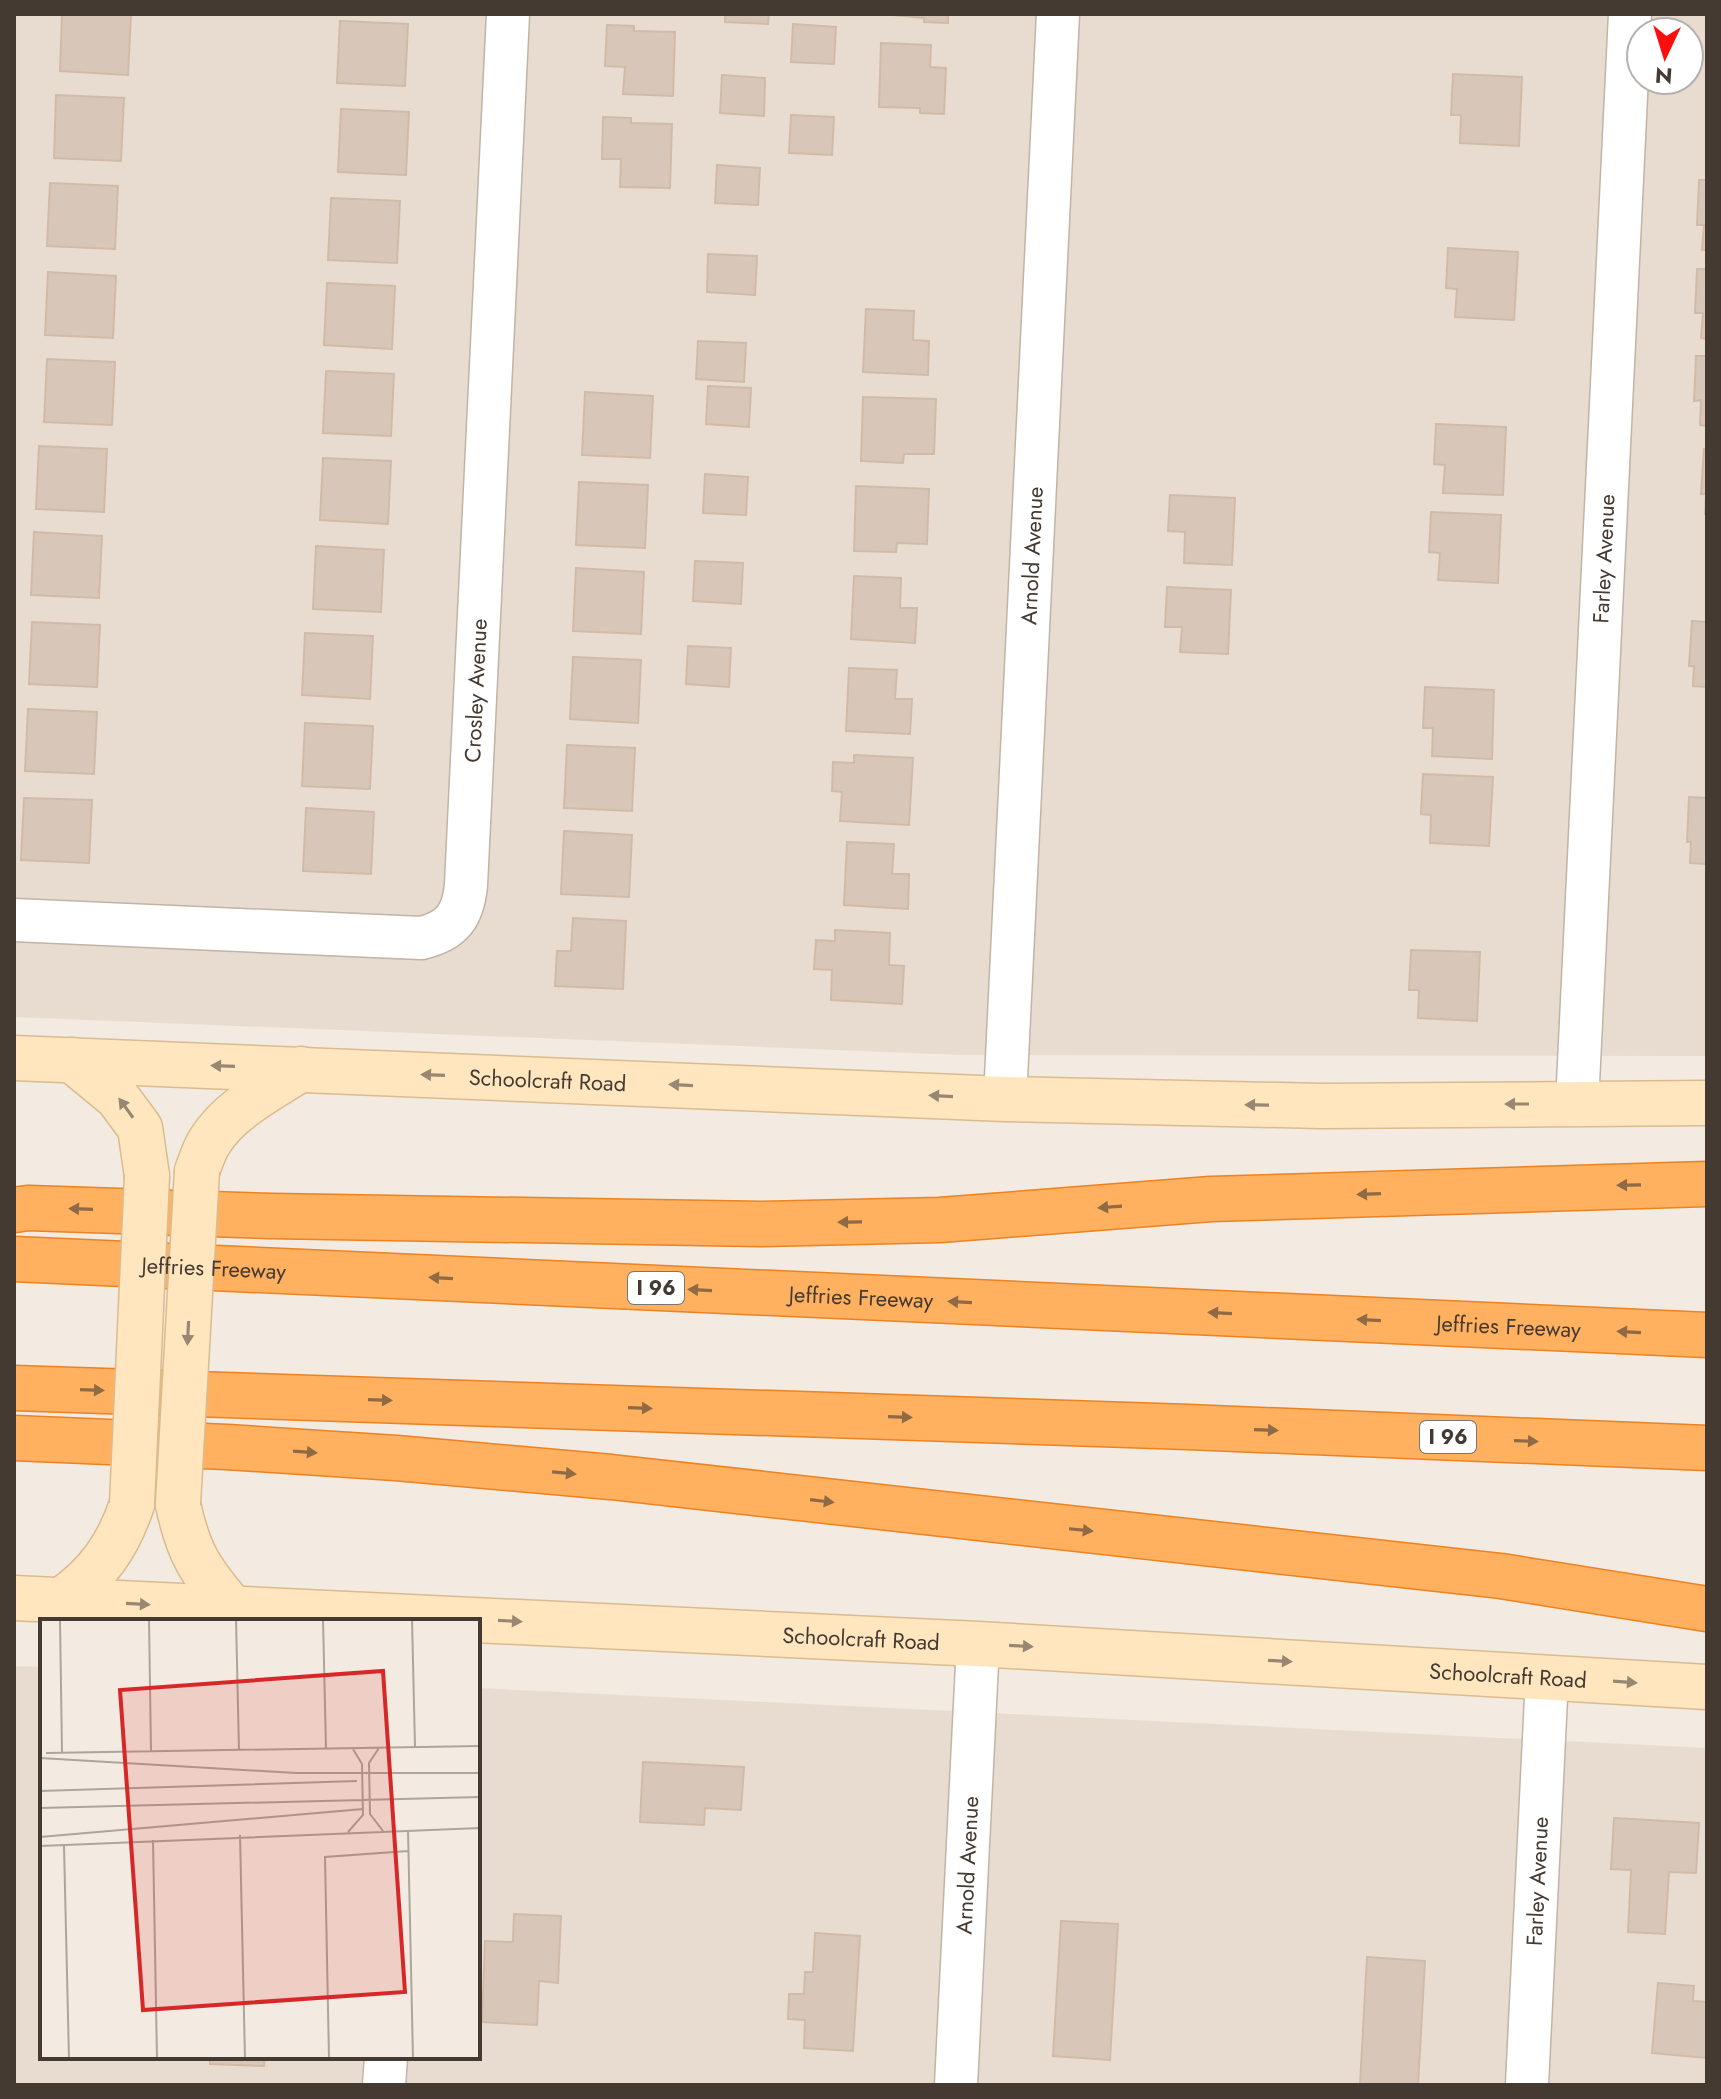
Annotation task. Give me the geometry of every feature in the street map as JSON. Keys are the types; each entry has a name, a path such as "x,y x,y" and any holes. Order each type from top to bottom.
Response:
{"highway":[{"path":"14,1210 762,1224 940,1220 1211,1199 1707,1184"},
{"name":"Jeffries Freeway","path":"14,1259 1707,1335"},
{"name":"I 96","path":"14,1388 1157,1425 1707,1448"},
{"path":"14,1438 365,1456 611,1477 1501,1576 1707,1609"}],"main road":[{"name":"Schoolcraft Road","path":"14,1058 1005,1099 1322,1106 1707,1103"},
{"path":"60,1601 85,1584 122,1534 132,1504 147,1176 140,1128 117,1097 72,1060"},
{"path":"233,1609 195,1559 185,1536 178,1504 197,1171 208,1143 222,1124 301,1069"},
{"name":"Schoolcraft Road","path":"14,1598 430,1619"},
{"name":"Schoolcraft Road","path":"480,1621 978,1644 1707,1687"}],"street":[{"name":"Crosley Avenue","path":"14,920 421,938 439,934 460,913 466,885 508,14"},
{"name":"Arnold Avenue","path":"1005,1099 1058,14"},
{"name":"Farley Avenue","path":"1577,1104 1630,14"},
{"name":"Arnold Avenue","path":"956,2085 978,1644"},
{"name":"Farley Avenue","path":"1527,2085 1547,1677"},
{"path":"384,2085 386,2059"}],"shaded area":[{"path":"14,14 1707,14 1707,1056 962,1055 14,1017"},
{"path":"14,1666 40,1667 40,2059 480,2059 480,1688 1707,1748 1707,2085 14,2085"}],"building":[{"path":"62,14 131,14 128,75 60,71"},
{"path":"725,14 769,14 768,24 725,22"},
{"path":"883,14 948,14 948,23 924,22 924,18"},
{"path":"340,21 408,24 405,86 337,83"},
{"path":"793,24 836,27 834,64 791,62"},
{"path":"607,25 634,26 634,31 675,32 673,96 623,94 625,67 605,66"},
{"path":"881,43 931,45 930,67 946,68 944,114 920,113 920,108 879,107"},
{"path":"1453,74 1522,77 1519,146 1460,143 1461,115 1451,115"},
{"path":"722,75 765,78 764,116 720,113"},
{"path":"56,95 124,98 121,161 54,158"},
{"path":"341,109 409,112 406,175 338,172"},
{"path":"791,115 834,117 832,155 789,153"},
{"path":"603,117 631,118 631,123 672,124 670,188 620,187 621,159 602,159"},
{"path":"717,165 760,168 758,205 715,203"},
{"path":"1699,180 1707,180 1707,250 1702,250 1704,225 1697,225"},
{"path":"50,183 118,186 115,249 47,246"},
{"path":"331,198 400,201 397,263 328,260"},
{"path":"1448,248 1518,252 1514,320 1455,317 1457,289 1446,288"},
{"path":"708,254 757,256 755,295 707,292"},
{"path":"1697,269 1707,269 1707,339 1701,338 1703,313 1695,313"},
{"path":"48,272 116,276 113,338 45,335"},
{"path":"327,283 395,286 392,349 324,345"},
{"path":"866,309 914,311 913,340 929,341 928,375 863,372"},
{"path":"698,341 746,343 744,382 696,379"},
{"path":"1696,356 1707,356 1707,426 1700,425 1701,400 1694,401"},
{"path":"47,359 115,362 112,425 44,422"},
{"path":"326,371 394,374 391,436 323,433"},
{"path":"708,386 751,388 749,427 706,424"},
{"path":"585,392 653,396 650,458 582,455"},
{"path":"863,397 936,399 934,454 904,454 903,463 861,461"},
{"path":"1436,424 1506,427 1503,495 1443,493 1445,465 1434,464"},
{"path":"39,446 107,449 104,512 36,509"},
{"path":"1704,449 1707,449 1707,514 1706,494 1701,494"},
{"path":"323,458 391,461 388,524 320,520"},
{"path":"705,474 748,477 746,515 703,513"},
{"path":"579,482 648,485 645,548 576,545"},
{"path":"856,486 929,489 927,544 897,543 896,552 854,551"},
{"path":"1170,495 1235,498 1232,565 1184,563 1185,532 1168,531"},
{"path":"1431,512 1501,515 1498,583 1438,580 1440,553 1429,552"},
{"path":"34,532 102,536 99,598 31,595"},
{"path":"316,546 384,550 381,612 313,609"},
{"path":"695,561 743,563 741,604 693,601"},
{"path":"576,568 644,572 641,634 573,631"},
{"path":"854,576 901,578 900,608 917,608 915,643 851,639"},
{"path":"1167,587 1231,590 1228,654 1180,652 1182,627 1165,627"},
{"path":"1692,621 1707,622 1707,687 1693,686 1694,666 1689,666"},
{"path":"32,622 100,625 97,687 29,684"},
{"path":"305,633 373,636 370,699 302,695"},
{"path":"688,646 731,648 729,687 686,684"},
{"path":"573,657 641,660 638,723 570,719"},
{"path":"849,668 897,670 895,699 912,699 910,734 846,731"},
{"path":"1425,687 1494,690 1492,759 1432,756 1433,728 1423,728"},
{"path":"28,709 97,712 94,774 25,771"},
{"path":"305,723 373,726 370,789 302,786"},
{"path":"567,745 635,748 632,811 564,808"},
{"path":"854,755 913,758 909,825 840,821 842,792 832,791 833,762 854,763"},
{"path":"1423,774 1493,777 1489,846 1430,843 1431,815 1421,814"},
{"path":"1689,797 1707,798 1707,864 1690,863 1691,842 1687,842"},
{"path":"24,798 92,800 89,863 21,860"},
{"path":"306,808 374,812 371,874 303,871"},
{"path":"564,831 632,835 629,897 561,894"},
{"path":"847,842 894,844 892,874 909,874 908,909 844,905"},
{"path":"573,918 626,921 623,989 555,986 557,951 571,951"},
{"path":"835,930 890,933 889,965 904,966 902,1004 831,1000 832,970 814,969 816,940 835,941"},
{"path":"1411,950 1480,952 1477,1021 1418,1018 1419,990 1409,990"},
{"path":"643,1762 744,1767 741,1810 705,1808 704,1825 640,1822"},
{"path":"1614,1818 1699,1823 1696,1873 1669,1872 1665,1934 1628,1932 1631,1870 1611,1869"},
{"path":"514,1914 561,1916 558,1983 539,1981 537,2025 482,2022 485,1941 513,1942"},
{"path":"1061,1921 1118,1924 1110,2060 1053,2056"},
{"path":"815,1933 860,1936 853,2051 804,2048 805,2020 788,2019 789,1994 804,1994 805,1972 813,1972"},
{"path":"1367,1957 1425,1961 1418,2085 1360,2085"},
{"path":"1658,1983 1694,1986 1693,2001 1707,2002 1707,2058 1652,2053"},
{"path":"210,2059 265,2059 264,2066 210,2064"}]}
